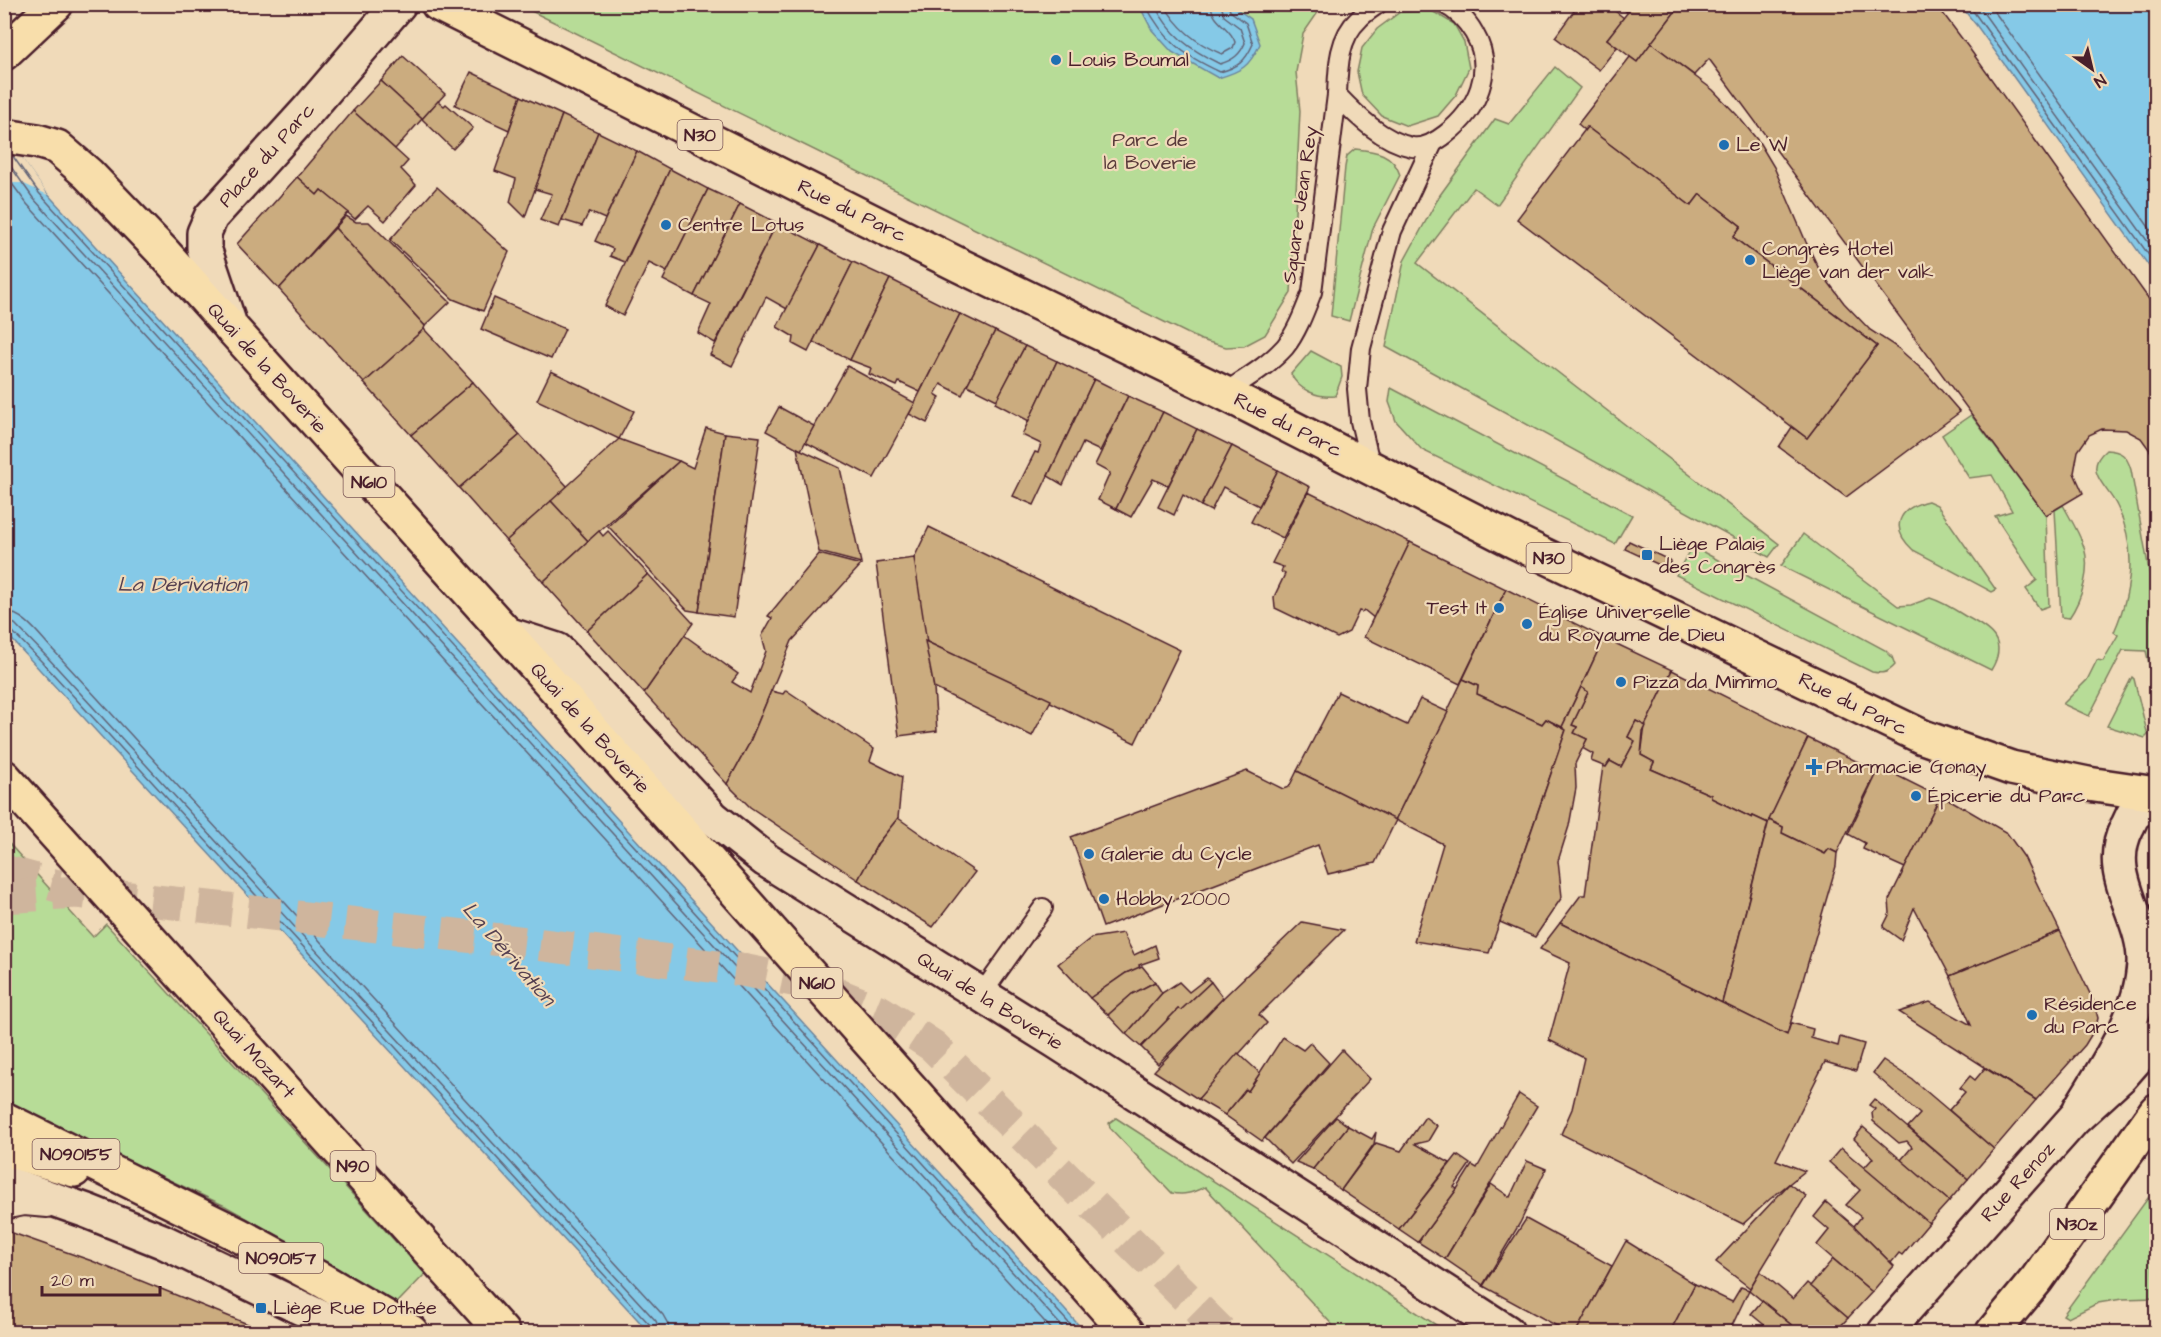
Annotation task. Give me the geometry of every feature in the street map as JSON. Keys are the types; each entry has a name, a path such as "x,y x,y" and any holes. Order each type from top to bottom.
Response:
{"main road":[{"path":"4,53 56,4"},
{"name":"Rue du Parc","path":"438,4 951,260 1224,393 1514,541 1923,737 2011,768 2088,784 2157,794"},
{"name":"Quai de la Boverie","path":"4,136 37,141 57,147 88,174 164,253 507,634 1126,1332"},
{"name":"Quai Mozart","path":"4,777 502,1332"},
{"name":"N30z","path":"1993,1332 2037,1279 2157,1111"},
{"name":"N090155","path":"4,1119 148,1190"},
{"name":"N090157","path":"4,1149 148,1190 248,1239 411,1332"}],"street":[{"name":"Place du Parc","path":"231,329 204,248 204,233 211,217 316,101 399,4"},
{"name":"Quai de la Boverie","path":"507,634 556,651 713,818 766,860 1057,1042 1507,1332"},
{"path":"2074,1119 2109,1061 2136,1008 2144,964 2143,941 2122,884 2119,863 2121,839 2133,815 2157,800"},
{"name":"Rue Renoz","path":"1885,1332 2074,1119 2122,1075 2157,1036"},
{"path":"4,1182 87,1211 162,1241 351,1332"}],"lane":[{"name":"Square Jean Rey","path":"1224,393 1256,372 1285,346 1303,316 1312,292 1343,43 1357,20 1378,4"},
{"path":"1337,95 1361,121 1388,137 1413,147 1433,143 1459,123 1473,105 1482,85 1484,63 1479,41 1467,22 1444,4"},
{"path":"1371,467 1364,443 1358,400 1361,348 1392,231 1433,143"},
{"path":"981,995 1043,908"},
{"path":"4,1210 24,1206 87,1211"}],"green space":[{"name":"Parc de la Boverie","path":"519,5 1323,5 1303,34 1296,72 1300,111 1291,293 1265,335 1244,346 1226,347 1201,340"},
{"path":"1432,11 1454,24 1464,42 1469,68 1456,95 1438,116 1407,126 1382,116 1362,95 1357,72 1362,48 1377,29 1400,12"},
{"path":"1555,67 1580,88 1497,205 1474,188 1417,263 1779,544 1769,557 1386,347 1404,261 1440,195 1495,119 1509,124"},
{"path":"1355,149 1383,154 1393,162 1400,175 1373,228 1349,321 1331,316 1345,167 1347,156"},
{"path":"1311,351 1341,367 1342,377 1335,396 1322,396 1309,392 1294,380 1291,374"},
{"path":"1391,388 1632,515 1615,544 1422,450 1396,421 1389,402"},
{"path":"1971,415 2046,515 2049,606 2040,609 2026,589 2037,580 1995,516 2012,511 1992,475 1969,478 1942,435"},
{"path":"2106,450 2116,451 2123,455 2131,470 2155,604 2149,607 2156,638 2156,694 2146,651 2123,650 2089,716 2063,704 2087,680 2097,660 2103,661 2118,635 2114,632 2125,601 2130,569 2128,537 2123,522 2115,502 2101,482 2096,470 2097,460"},
{"path":"1928,501 1937,505 1996,590 1992,592 1913,550 1906,542 1899,527 1900,520 1910,509"},
{"path":"2063,505 2082,541 2086,556 2084,584 2069,618 2061,617 2055,510"},
{"path":"1803,534 1898,606 1911,605 1930,598 1948,606 1989,631 1994,637 1998,651 1991,670 1781,566"},
{"path":"1692,546 1885,650 1892,657 1895,665 1885,672 1872,672 1676,575"},
{"path":"2132,677 2148,735 2145,738 2107,726"},
{"path":"4,838 93,937 106,924 425,1274 397,1303 225,1206 5,1103"},
{"path":"1116,1118 1447,1332 1339,1332 1205,1187 1185,1194 1172,1193 1110,1128 1109,1123"},
{"path":"2148,1198 2155,1298 2122,1299 2098,1303 2068,1318 2063,1315"}],"water":[{"path":"1139,5 1231,5 1251,19 1260,44 1244,67 1218,78 1172,52 1152,30"},
{"path":"1960,5 2156,5 2156,276 1977,26"},
{"name":"La Dérivation","path":"4,134 43,189 1085,1332 649,1332 5,632"}],"pier":[{"path":"5,134 48,195 22,183 4,183"}],"building":[{"path":"1579,4 1606,4 1624,18 1607,39 1617,47 1599,70 1555,37"},
{"path":"1618,4 1634,4 1628,13"},
{"path":"1634,4 1681,4 1637,62 1607,39"},
{"path":"1681,4 1936,4 2156,309 2154,456 2141,438 2126,430 2102,429 2089,435 2078,451 2074,473 2083,493 2046,515 1709,59 1694,75 1651,43"},
{"path":"1651,43 1713,90 1737,115 1759,142 1774,167 1820,271 1844,303 1870,330 1898,348 1927,374 1960,412 1846,497 1779,447 1792,427 1807,438 1877,346 1733,237 1741,226 1700,194 1691,206 1587,127 1585,130 1578,124 1630,57 1637,62"},
{"path":"403,56 445,94 422,119 381,81"},
{"path":"471,72 521,96 509,130 455,105"},
{"path":"381,81 422,119 395,149 353,111"},
{"path":"521,96 562,115 525,217 510,202 516,179 495,171"},
{"path":"438,101 444,106 446,104 473,128 453,149 422,119"},
{"path":"353,111 408,161 401,169 416,185 385,221 368,206 355,219 321,190 317,195 297,177"},
{"path":"562,115 598,132 559,227 540,220 552,194 535,189"},
{"path":"1587,127 1691,206 1700,194 1741,226 1733,237 1877,346 1807,438 1517,219"},
{"path":"598,132 637,151 605,219 589,212 582,226 562,220"},
{"path":"637,151 670,169 625,262 610,256 613,249 595,241"},
{"name":"Centre Lotus","path":"670,169 708,189 667,272 649,263 623,316 605,306"},
{"path":"297,177 317,195 321,190 348,212 279,289 237,244"},
{"path":"437,187 509,252 483,311 453,299 390,240"},
{"path":"708,189 740,204 694,296 663,280"},
{"path":"740,204 777,223 715,343 698,333 711,304 694,296"},
{"path":"346,216 356,222 369,222 450,302 425,326 335,228"},
{"path":"777,223 820,245 787,309 766,297 732,366 710,355"},
{"path":"335,228 425,326 364,383 279,289"},
{"path":"820,245 853,262 808,352 793,344 794,337 777,327"},
{"path":"853,262 890,279 850,360 813,342"},
{"path":"890,279 960,314 920,392 899,382 897,386 869,374 871,368 850,360"},
{"path":"494,298 565,329 551,359 481,329"},
{"path":"960,314 995,331 962,395 941,384 935,394 940,397 927,423 909,414"},
{"path":"424,329 473,382 411,435 364,383"},
{"path":"995,331 1025,346 997,400 967,385"},
{"path":"1025,346 1057,361 1029,421 995,403"},
{"path":"1057,361 1094,379 1034,505 1013,496 1041,444 1022,435"},
{"path":"847,366 915,403 874,478 805,442"},
{"path":"551,371 634,411 619,439 537,400"},
{"path":"1094,379 1128,396 1100,451 1083,443 1063,485 1048,476"},
{"path":"473,382 520,435 459,488 411,435"},
{"path":"1128,396 1163,412 1116,509 1098,500 1110,473 1095,465"},
{"path":"779,407 814,426 801,450 766,431"},
{"path":"1163,412 1197,429 1168,486 1153,479 1131,517 1116,509"},
{"path":"706,428 725,433 699,612 687,610 608,526 679,461 693,468"},
{"path":"1197,429 1232,446 1201,506 1183,495 1174,515 1158,507"},
{"path":"725,433 760,437 734,617 699,612"},
{"path":"520,435 568,487 506,541 459,488"},
{"path":"619,439 679,461 588,541 551,501"},
{"path":"1232,446 1278,470 1259,506 1223,487 1211,511 1201,506"},
{"path":"797,448 840,468 861,563 819,552"},
{"path":"1278,470 1310,487 1283,538 1251,522"},
{"path":"1308,492 1410,542 1374,618 1364,610 1359,611 1349,632 1337,638 1275,608 1274,597 1285,574 1281,572 1283,567 1272,563"},
{"path":"551,501 588,541 543,582 506,541"},
{"path":"929,527 1180,650 1135,743 925,641 914,558"},
{"path":"599,531 603,536 608,531 648,574 587,631 543,582"},
{"path":"1629,541 1671,561 1666,568 1625,549"},
{"path":"1410,542 1506,589 1460,684 1364,637"},
{"path":"819,554 861,565 792,641 749,744 727,784 644,693 684,635 738,674 732,682 750,693 766,651 762,636 772,618 768,616"},
{"path":"914,558 934,688 937,731 899,736 876,563"},
{"path":"648,574 693,623 644,693 587,631"},
{"path":"1506,589 1604,638 1562,727 1546,719 1542,724 1477,694 1478,686 1463,679"},
{"path":"1604,638 1672,670 1645,726 1636,721 1628,737 1635,741 1621,767 1610,761 1606,767 1591,761 1593,754 1582,748 1587,739 1574,733 1577,727 1572,725 1588,692 1581,687"},
{"path":"925,641 1051,700 1032,736 934,688"},
{"path":"1672,670 1808,738 1768,823 1753,816 1752,818 1711,798 1711,795 1651,769 1654,762 1641,755 1645,726"},
{"path":"1463,679 1478,686 1477,694 1542,724 1546,719 1566,730 1489,953 1414,941 1443,844 1395,820"},
{"path":"1581,687 1588,692 1572,725 1577,727 1574,733 1587,739 1575,764 1576,788 1569,826 1558,861 1562,897 1535,937 1500,922 1566,730 1562,727"},
{"path":"786,690 874,749 870,761 902,777 898,818 878,843 858,880 750,807 727,784 749,744 771,691 783,694"},
{"path":"1338,692 1407,725 1420,699 1448,712 1395,820 1297,771"},
{"path":"1636,721 1646,726 1643,732 1641,755 1654,762 1651,769 1711,795 1711,798 1752,818 1753,816 1768,823 1722,1003 1560,923 1581,895 1585,895 1603,766 1606,767 1610,761 1621,767 1635,741 1628,737"},
{"path":"1808,738 1877,771 1837,853 1829,849 1825,854 1782,833 1783,827 1769,820"},
{"path":"1880,767 1940,797 1905,868 1863,849 1865,843 1848,834"},
{"path":"1247,771 1283,789 1289,787 1297,771 1396,820 1375,863 1328,874 1318,845 1103,927 1071,837"},
{"path":"1940,797 1952,801 2007,833 2024,857 2060,931 1950,976 1914,908 1901,940 1883,927 1890,913 1889,900"},
{"path":"898,818 975,872 933,927 858,880 878,843"},
{"path":"1769,820 1783,827 1782,833 1825,854 1829,849 1837,853 1836,866 1787,1035 1722,1003"},
{"path":"1302,922 1344,930 1259,1015 1267,1023 1198,1099 1154,1071 1223,998"},
{"path":"1560,923 1787,1035 1791,1023 1813,1029 1811,1038 1838,1046 1840,1037 1864,1044 1856,1071 1825,1062 1776,1160 1805,1171 1743,1224 1561,1134 1572,1109 1584,1058 1549,1040 1570,963 1540,949"},
{"name":"Résidence du Parc","path":"2060,931 2093,1000 2098,1018 2096,1027 2085,1045 2036,1100 1899,1012 1930,1002 1971,1025 1950,976"},
{"path":"1123,933 1134,955 1155,945 1159,958 1139,965 1140,968 1126,973 1090,998 1058,964 1091,938"},
{"path":"1142,966 1155,982 1132,994 1108,1015 1090,998 1126,973"},
{"path":"1207,978 1211,982 1181,1010 1178,1009 1141,1047 1126,1034 1162,993 1179,982 1189,992"},
{"path":"1155,982 1162,993 1126,1034 1108,1015 1132,994"},
{"path":"1211,982 1223,998 1158,1064 1141,1047 1178,1009 1181,1010"},
{"path":"1283,1037 1303,1050 1310,1043 1329,1063 1262,1141 1225,1115 1246,1089 1248,1091"},
{"path":"1342,1050 1370,1079 1291,1164 1265,1138"},
{"path":"1238,1053 1260,1073 1248,1091 1246,1089 1225,1115 1198,1099"},
{"path":"1883,1060 1913,1080 1994,1149 1968,1179 1908,1127 1920,1114 1873,1073"},
{"path":"1985,1068 2036,1100 1994,1149 1949,1110 1965,1092 1960,1088 1970,1076 1975,1080"},
{"path":"1519,1094 1537,1106 1445,1259 1418,1242 1472,1165 1477,1168"},
{"path":"1874,1099 1968,1179 1949,1201 1901,1160 1912,1147 1907,1141 1899,1143 1873,1121 1872,1113 1875,1109 1869,1105"},
{"path":"1336,1117 1348,1126 1313,1169 1296,1162"},
{"path":"1425,1117 1437,1126 1428,1141 1415,1144 1450,1163 1399,1229 1341,1190 1376,1143 1401,1151"},
{"path":"1348,1126 1372,1139 1376,1132 1374,1144 1341,1190 1313,1169"},
{"path":"1863,1127 1949,1201 1929,1223 1864,1168 1873,1158 1854,1139"},
{"path":"1841,1148 1929,1223 1902,1255 1899,1253 1891,1263 1854,1226 1861,1217 1846,1205 1860,1190 1829,1162"},
{"path":"1457,1155 1470,1164 1454,1187 1457,1189 1418,1242 1399,1229"},
{"path":"1527,1161 1546,1169 1520,1223 1483,1285 1445,1259 1491,1184 1510,1197"},
{"path":"1789,1184 1806,1196 1750,1288 1716,1262"},
{"path":"1826,1202 1894,1266 1872,1292 1817,1245 1829,1230 1814,1217"},
{"path":"1526,1219 1612,1266 1576,1332 1568,1332 1483,1286"},
{"path":"4,1230 92,1261 255,1327 253,1332 4,1332"},
{"path":"1626,1241 1695,1284 1670,1332 1576,1332"},
{"path":"1833,1259 1872,1292 1848,1318 1810,1286"},
{"path":"1760,1271 1793,1299 1807,1283 1848,1318 1835,1332 1800,1332 1749,1290"},
{"path":"1695,1284 1732,1302 1741,1287 1749,1290 1729,1332 1670,1332"},
{"path":"1762,1301 1800,1332 1765,1332 1768,1328 1751,1314"}],"tunnel":[{"path":"4,871 58,886"},
{"path":"4,897 77,892 528,943 742,970 793,980 829,991 881,1012 933,1046 1221,1332"}],"place":[{"name":"Louis Boumal","path":"1056,60"},
{"name":"Le W","path":"1724,145"},
{"name":"Centre Lotus","path":"666,225"},
{"name":"Congrès Hotel Liège van der valk","path":"1750,260"},
{"name":"Liège Palais des Congrès","path":"1647,555"},
{"name":"Test It","path":"1499,608"},
{"name":"Église Universelle du Royaume de Dieu","path":"1527,624"},
{"name":"Pizza da Mimmo","path":"1621,682"},
{"name":"Pharmacie Gonay","path":"1814,767"},
{"name":"Épicerie du Parc","path":"1916,796"},
{"name":"Galerie du Cycle","path":"1089,854"},
{"name":"Hobby 2000","path":"1104,899"},
{"name":"Résidence du Parc","path":"2032,1015"},
{"name":"Liège Rue Dothée","path":"261,1308"}]}
